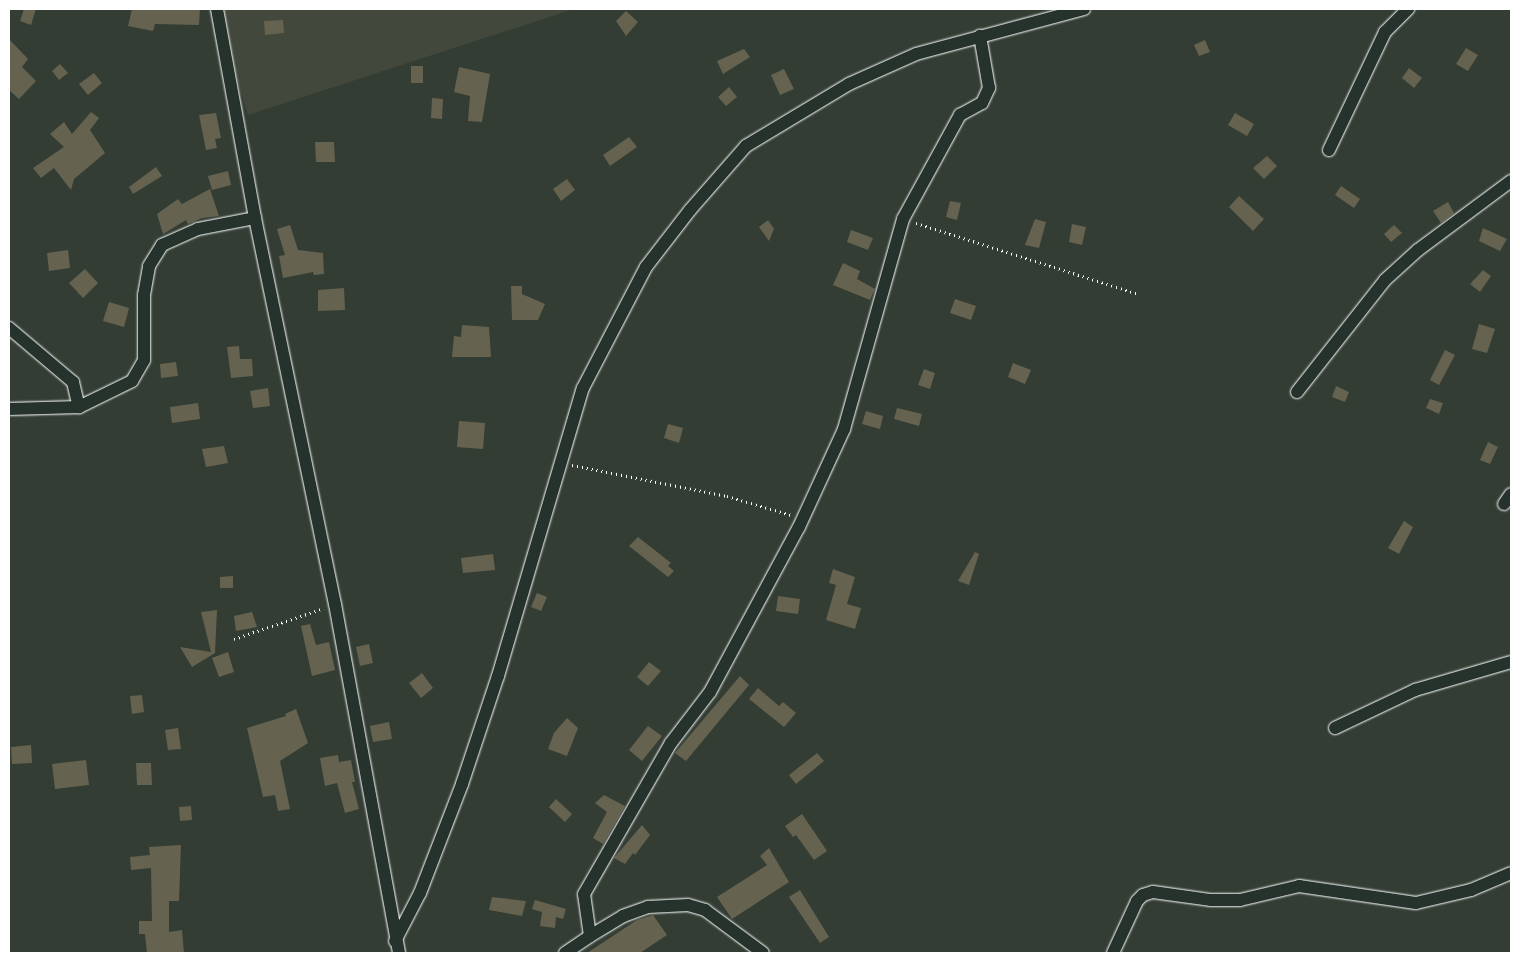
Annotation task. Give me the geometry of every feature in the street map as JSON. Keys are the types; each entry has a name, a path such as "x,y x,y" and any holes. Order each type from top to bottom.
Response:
{"street":[{"path":"217,9 255,218 335,604 397,947"},
{"path":"397,947 462,784 498,676 583,388 646,267 690,210 746,146 849,84 916,54 1084,9"},
{"path":"1329,150 1385,32 1408,9"},
{"path":"590,936 584,894 671,743 710,692 803,519 844,428 903,219 960,115 982,103 989,88 980,36"},
{"path":"1297,392 1384,280 1418,250 1511,181"},
{"path":"9,409 79,407 132,382 144,360 144,295 149,266 162,246 198,229 255,218"},
{"path":"9,328 73,382 79,407"},
{"path":"1335,728 1415,690 1511,662"},
{"path":"1113,953 1137,901 1143,894 1153,892 1211,900 1240,900 1299,886 1416,903 1471,890 1511,873"},
{"path":"565,953 623,916 648,908 688,904 705,910 763,953"}],"path":[{"path":"903,219 1139,294"},
{"path":"570,464 727,496 803,519"},
{"path":"234,639 335,604"}],"shaded area":[{"path":"215,9 574,9 248,115"}],"building":[{"path":"24,9 36,9 31,25 20,21"},
{"path":"132,9 200,9 199,25 155,24 153,31 128,26"},
{"path":"626,11 638,22 626,36 616,21"},
{"path":"283,20 284,33 265,35 264,21"},
{"path":"9,39 28,59 22,67 36,81 19,99 9,90"},
{"path":"1205,40 1210,52 1199,56 1194,45"},
{"path":"1466,48 1478,55 1468,71 1456,64"},
{"path":"744,49 750,57 723,74 717,61"},
{"path":"60,64 68,73 59,80 52,71"},
{"path":"411,66 423,66 423,83 411,83"},
{"path":"459,67 490,74 482,122 468,121 470,96 454,92"},
{"path":"1409,68 1422,78 1414,88 1402,78"},
{"path":"784,69 794,89 780,95 771,75"},
{"path":"94,73 102,83 88,95 79,84"},
{"path":"729,87 737,97 726,106 718,97"},
{"path":"432,98 443,99 442,119 431,118"},
{"path":"91,112 99,118 90,130 105,153 74,179 71,190 54,168 41,178 33,168 64,147 50,134 64,122 72,134"},
{"path":"216,113 221,138 215,139 217,148 206,150 199,115"},
{"path":"1235,113 1254,124 1247,136 1228,125"},
{"path":"629,137 637,147 610,166 603,155"},
{"path":"315,142 334,142 335,162 316,162"},
{"path":"1267,156 1277,166 1264,179 1253,168"},
{"path":"156,167 162,176 133,194 129,187"},
{"path":"228,171 231,185 212,190 208,176"},
{"path":"567,179 575,190 561,201 553,189"},
{"path":"1341,186 1360,199 1354,208 1335,195"},
{"path":"210,189 219,216 202,218 188,224 186,220 163,234 157,214 178,199 182,204"},
{"path":"1239,196 1264,219 1253,231 1229,207"},
{"path":"950,201 961,203 957,220 946,217"},
{"path":"1448,202 1454,213 1441,223 1433,211"},
{"path":"1035,219 1046,222 1039,248 1025,245"},
{"path":"768,220 774,229 769,241 759,227"},
{"path":"1072,224 1086,227 1082,245 1069,242"},
{"path":"290,225 298,250 323,253 324,274 314,275 313,272 283,278 279,256 285,255 277,229"},
{"path":"1394,225 1402,233 1391,242 1384,234"},
{"path":"1483,228 1507,239 1500,251 1479,241"},
{"path":"851,230 873,238 868,250 847,242"},
{"path":"68,250 70,268 49,271 47,253"},
{"path":"843,263 860,271 857,279 875,289 870,300 833,285"},
{"path":"85,269 98,283 83,298 69,283"},
{"path":"1483,270 1491,276 1480,292 1470,284"},
{"path":"511,286 522,286 522,294 545,304 538,320 512,320"},
{"path":"344,288 345,310 318,311 318,290"},
{"path":"955,299 976,306 971,320 950,313"},
{"path":"109,302 129,308 124,327 103,321"},
{"path":"1479,324 1495,329 1487,353 1472,349"},
{"path":"462,325 489,327 491,357 452,357 454,336 461,337"},
{"path":"239,346 240,359 252,359 253,376 231,378 227,347"},
{"path":"1445,350 1455,355 1439,385 1430,380"},
{"path":"176,362 178,376 161,378 160,364"},
{"path":"1013,363 1031,370 1025,384 1008,377"},
{"path":"924,369 935,373 930,389 918,385"},
{"path":"1336,386 1349,392 1345,402 1332,397"},
{"path":"268,388 270,406 253,408 250,391"},
{"path":"1430,399 1443,403 1439,414 1426,408"},
{"path":"198,403 200,419 172,423 170,407"},
{"path":"897,408 922,414 919,426 894,419"},
{"path":"866,411 883,416 880,429 862,424"},
{"path":"459,421 485,423 483,449 457,447"},
{"path":"668,424 683,428 679,443 664,438"},
{"path":"1488,442 1498,447 1490,464 1480,460"},
{"path":"224,446 228,463 206,467 202,449"},
{"path":"1404,521 1413,527 1399,554 1388,548"},
{"path":"638,537 671,563 668,566 674,571 668,577 629,546"},
{"path":"975,552 979,554 969,585 958,581"},
{"path":"493,554 495,570 463,573 461,558"},
{"path":"833,569 855,577 847,604 861,608 855,629 826,620 836,585 829,583"},
{"path":"233,576 233,588 220,588 220,577"},
{"path":"537,593 547,597 541,611 531,607"},
{"path":"778,596 800,599 798,614 776,611"},
{"path":"217,610 215,653 192,667 180,647 211,652 201,612"},
{"path":"252,612 257,627 236,631 234,616"},
{"path":"310,624 316,645 329,642 335,670 312,676 301,626"},
{"path":"369,644 373,663 360,666 356,647"},
{"path":"228,652 234,672 219,677 212,658"},
{"path":"649,662 661,671 648,686 637,677"},
{"path":"422,673 433,688 421,698 409,683"},
{"path":"740,676 749,685 686,761 675,753"},
{"path":"758,688 779,706 783,702 796,713 784,727 749,699"},
{"path":"142,695 144,712 132,714 130,696"},
{"path":"296,709 308,743 280,761 290,809 278,811 275,795 263,797 247,728 286,716 285,714"},
{"path":"567,718 578,728 567,756 548,749 554,733"},
{"path":"389,722 392,739 373,742 370,726"},
{"path":"648,726 662,736 642,761 629,750"},
{"path":"178,728 181,749 168,750 165,730"},
{"path":"31,745 32,763 12,764 11,747"},
{"path":"817,753 824,761 796,784 789,775"},
{"path":"338,755 339,762 351,760 355,782 352,782 359,809 345,813 337,783 325,786 320,758"},
{"path":"86,760 89,785 55,789 52,764"},
{"path":"136,763 151,763 152,785 137,785"},
{"path":"604,795 625,806 603,844 593,838 607,812 595,803"},
{"path":"556,799 572,814 565,822 549,807"},
{"path":"191,806 192,820 180,821 179,807"},
{"path":"802,814 827,851 814,860 796,835 793,837 785,826"},
{"path":"642,825 650,835 635,855 633,853 625,864 614,858"},
{"path":"181,845 179,901 169,901 169,932 182,930 184,953 147,953 145,934 139,934 139,921 152,921 151,868 131,870 130,857 150,855 149,847"},
{"path":"769,848 789,882 732,919 717,897 767,865 760,856"},
{"path":"800,890 829,937 820,943 789,897"},
{"path":"492,897 526,901 522,916 489,910"},
{"path":"535,900 566,909 563,919 556,917 555,928 540,926 542,912 532,909"},
{"path":"653,915 667,935 640,953 587,953 637,920"}]}
